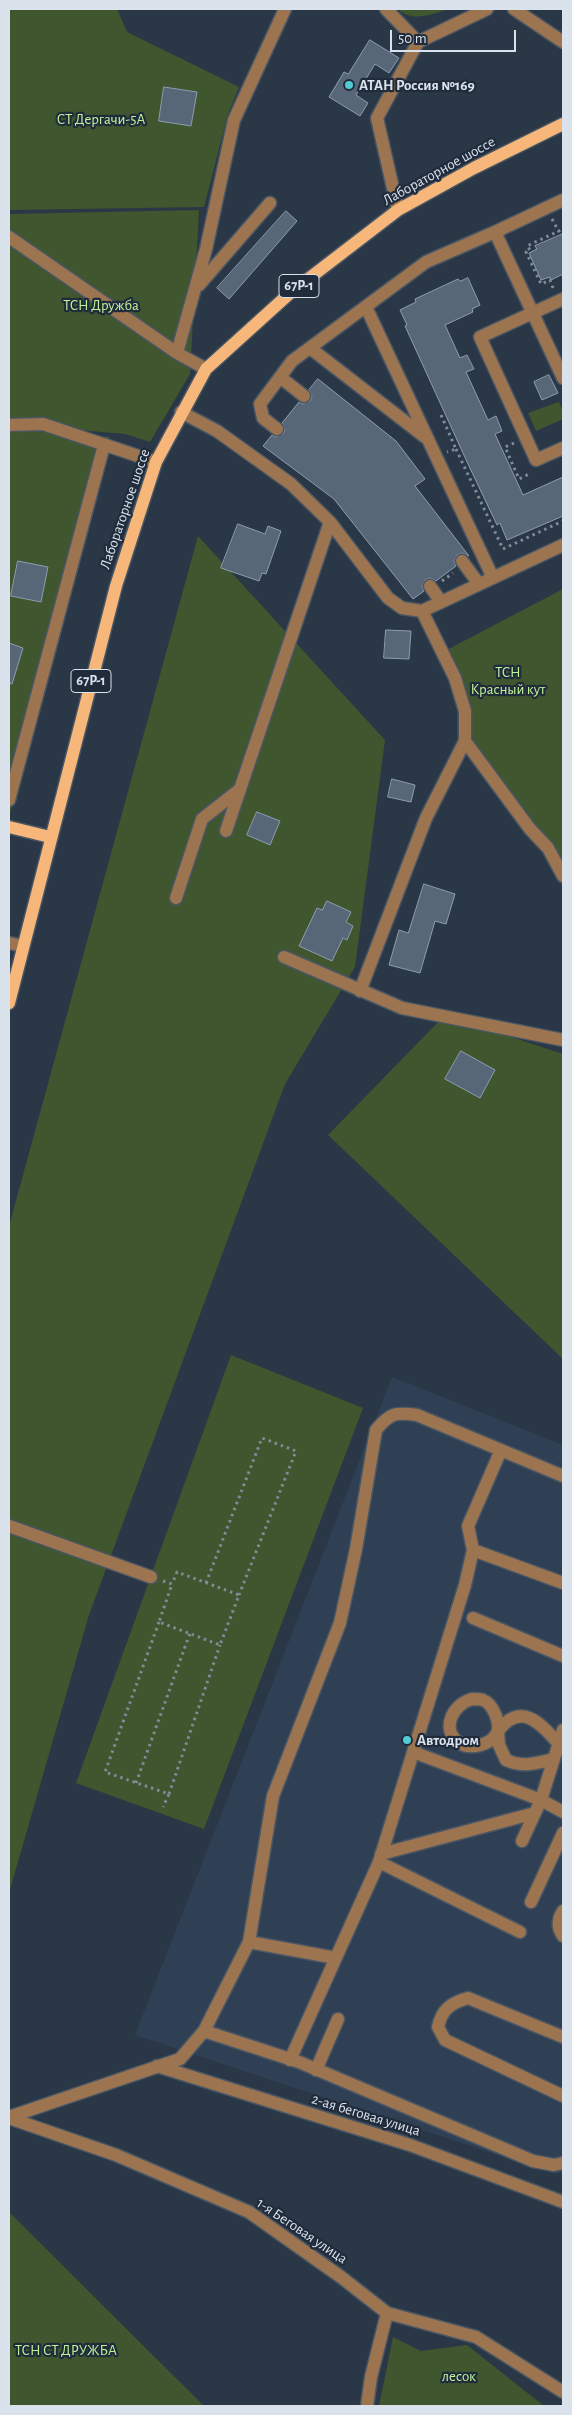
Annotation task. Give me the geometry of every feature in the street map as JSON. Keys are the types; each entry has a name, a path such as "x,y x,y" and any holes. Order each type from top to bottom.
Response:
{"main road":[{"name":"Лабораторное шоссе","path":"9,1003 50,837 116,586 156,462 181,412 206,370 290,293 398,210 474,168 563,124"},
{"path":"9,827 50,837"}],"street":[{"path":"177,353 206,249 234,120 285,9"},
{"path":"386,9 418,42"},
{"path":"398,210 378,118 418,42 487,9"},
{"path":"514,9 563,42"},
{"path":"277,429 263,418 260,404 292,361 426,262 563,200"},
{"path":"195,288 270,203"},
{"path":"495,232 563,378"},
{"path":"9,237 177,353 206,370"},
{"path":"562,293 533,313 480,337 536,460 563,448"},
{"path":"366,307 493,578"},
{"path":"310,348 427,438"},
{"path":"280,377 304,396"},
{"path":"181,412 217,431 291,484 330,522 388,598 402,608 422,612 563,545"},
{"path":"9,425 43,424 156,462"},
{"path":"9,800 104,445"},
{"path":"226,831 330,522"},
{"path":"462,561 479,584"},
{"path":"430,586 441,602"},
{"path":"360,990 426,818 465,741 465,711 455,678 422,612"},
{"path":"465,741 530,829 548,848 563,876"},
{"path":"176,898 202,819 239,790"},
{"path":"9,943 23,946"},
{"path":"284,957 402,1008 563,1040"},
{"path":"9,2118 180,2059 204,2031 249,1942 273,1796 340,1623 356,1549 376,1430 388,1416 402,1413 417,1415 563,1476"},
{"path":"290,2060 380,1858 465,1585 473,1550 468,1526 501,1450"},
{"path":"9,1526 151,1577"},
{"path":"473,1550 563,1583"},
{"path":"472,1618 563,1656"},
{"path":"554,1759 527,1765 517,1765 506,1760 499,1745 498,1731 504,1723 513,1717 524,1716 536,1721 561,1744"},
{"path":"522,1841 541,1800 554,1759 561,1744 563,1730"},
{"path":"413,1752 541,1800 563,1812"},
{"path":"380,1858 535,1813"},
{"path":"531,1902 563,1833"},
{"path":"380,1858 520,1932"},
{"path":"563,1911 559,1916 558,1926 563,1936"},
{"path":"249,1942 336,1958"},
{"path":"563,2037 468,1998 453,2002 441,2014 438,2027 445,2040 563,2096"},
{"path":"316,2070 338,2019"},
{"path":"204,2031 316,2070 500,2149 533,2161 554,2165 563,2163"},
{"name":"2-ая беговая улица","path":"157,2066 410,2145 563,2202"},
{"name":"1-я Беговая улица","path":"9,2118 116,2155 249,2212 341,2277 387,2313 476,2337 563,2392"},
{"path":"367,2406 371,2378 387,2313"}],"path":[{"path":"551,215 558,232"},
{"path":"562,293 554,290 550,280 541,284 526,252 530,250 527,246 563,229"},
{"path":"441,415 503,549 563,521"},
{"path":"517,441 505,447 519,479 532,473"},
{"path":"442,455 456,448"},
{"path":"164,1807 220,1645 296,1451 262,1438 206,1583"},
{"path":"169,1794 105,1772 177,1572 239,1595"},
{"path":"151,1577 172,1584"},
{"path":"159,1622 220,1645"},
{"path":"136,1783 190,1633"}],"shaded area":[{"name":"Автодром","path":"392,1377 563,1445 563,2172 555,2174 135,2035"}],"green space":[{"name":"СТ Дергачи-5А","path":"9,9 117,9 127,32 239,87 228,114 204,207 9,210"},
{"path":"398,9 448,9 429,15 409,16"},
{"name":"ТСН Дружба","path":"199,210 190,374 150,442 125,434 9,424 9,214"},
{"path":"559,402 563,412 563,419 536,431 528,413"},
{"path":"9,431 39,431 110,437 9,818"},
{"path":"198,536 385,740 355,967 285,1084 89,1615 9,1893 9,1226"},
{"name":"ТСН Красный кут","path":"563,589 563,880 482,762 441,653"},
{"path":"445,1015 563,1054 563,1359 328,1135"},
{"path":"231,1355 363,1408 204,1829 76,1783"},
{"name":"ТСН СТ ДРУЖБА","path":"9,2212 204,2406 9,2406"},
{"name":"лесок","path":"393,2337 421,2351 467,2345 544,2406 379,2406"}],"building":[{"name":"АТАН Россия №169","path":"370,40 399,58 389,73 375,64 356,95 368,103 360,116 329,97 344,72 348,74"},
{"path":"164,87 197,92 191,126 159,121"},
{"path":"286,211 297,221 229,299 217,288"},
{"path":"563,234 563,274 551,280 550,277 541,280 529,253 537,249 535,246"},
{"path":"468,278 480,305 472,309 473,312 445,325 460,358 467,355 474,369 466,372 488,420 496,416 502,431 495,434 523,495 563,477 563,516 507,540 500,523 497,525 468,464 405,326 407,325 400,310 416,302 415,299 458,279 460,281"},
{"path":"549,375 558,393 542,400 534,382"},
{"path":"318,379 396,441 425,479 415,486 469,556 462,553 457,555 454,561 456,566 436,581 430,578 425,580 422,586 424,591 413,599 334,499 263,446 272,435 276,437 283,434 285,430 282,423 299,402 303,404 310,401 312,397 309,390"},
{"path":"238,524 265,534 268,526 281,531 266,574 262,573 259,581 221,568"},
{"path":"18,561 48,567 41,602 11,596"},
{"path":"386,630 411,631 409,659 384,658"},
{"path":"9,643 23,648 12,684 9,683"},
{"path":"392,779 415,785 411,802 388,797"},
{"path":"257,812 280,821 270,845 247,835"},
{"path":"424,884 455,894 446,924 435,921 420,973 389,965 399,930 408,933"},
{"path":"327,901 351,912 346,922 353,926 347,940 343,938 332,961 299,946 317,908 322,910"},
{"path":"461,1051 495,1070 480,1098 445,1079"}],"place":[{"name":"АТАН Россия №169","path":"349,85"},
{"name":"Автодром","path":"407,1740"}]}
